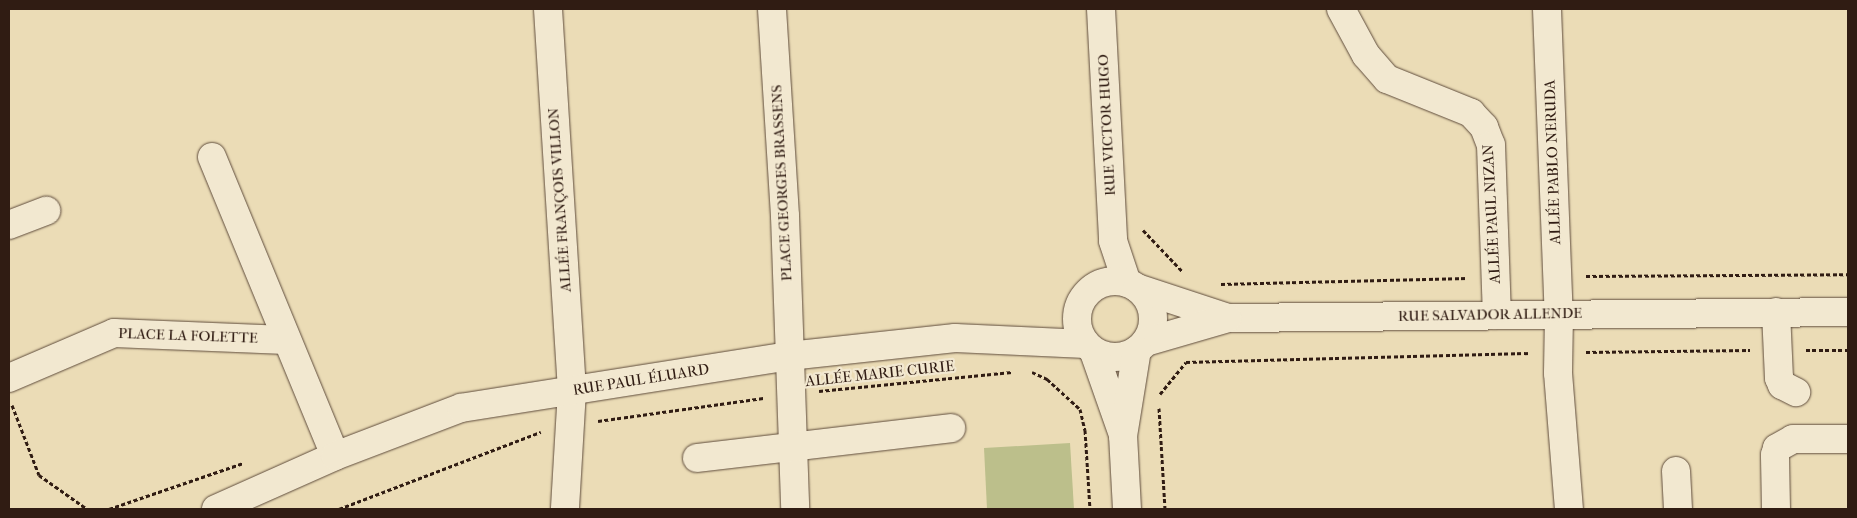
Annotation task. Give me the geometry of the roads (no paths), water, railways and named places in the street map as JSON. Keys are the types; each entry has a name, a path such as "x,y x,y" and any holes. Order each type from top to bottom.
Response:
{"street":[{"name":"ALLÉE FRANÇOIS VILLON","path":"548,9 572,390 565,509"},
{"name":"PLACE GEORGES BRASSENS","path":"772,9 785,216 789,394 795,509"},
{"name":"RUE VICTOR HUGO","path":"1101,9 1113,241 1132,286"},
{"name":"ALLÉE PAUL NIZAN","path":"1340,9 1366,55 1387,79 1470,113 1484,127 1491,145 1497,315"},
{"name":"ALLÉE PABLO NERUDA","path":"1548,9 1558,352 1569,509"},
{"name":"PLACE LA FOLETTE","path":"212,156 335,456"},
{"path":"9,225 46,211"},
{"path":"1123,436 1090,348 1077,324 1078,311 1082,299 1102,283 1114,281 1132,286 1146,297 1151,308 1151,331 1141,346 1123,436 1127,509"},
{"name":"RUE SALVADOR ALLENDE","path":"1132,286 1228,318 1848,312"},
{"path":"1776,312 1779,378 1782,385 1796,392"},
{"path":"1090,348 1104,356 1116,358 1127,356 1141,346 1228,318"},
{"name":"PLACE LA FOLETTE","path":"9,378 114,332 286,340"},
{"name":"RUE PAUL ÉLUARD","path":"216,509 335,456 462,408 789,356 955,338 1090,348"},
{"path":"697,458 951,428"},
{"path":"1776,509 1775,455 1778,448 1793,439 1848,439"},
{"path":"1676,470 1678,509"}]}
